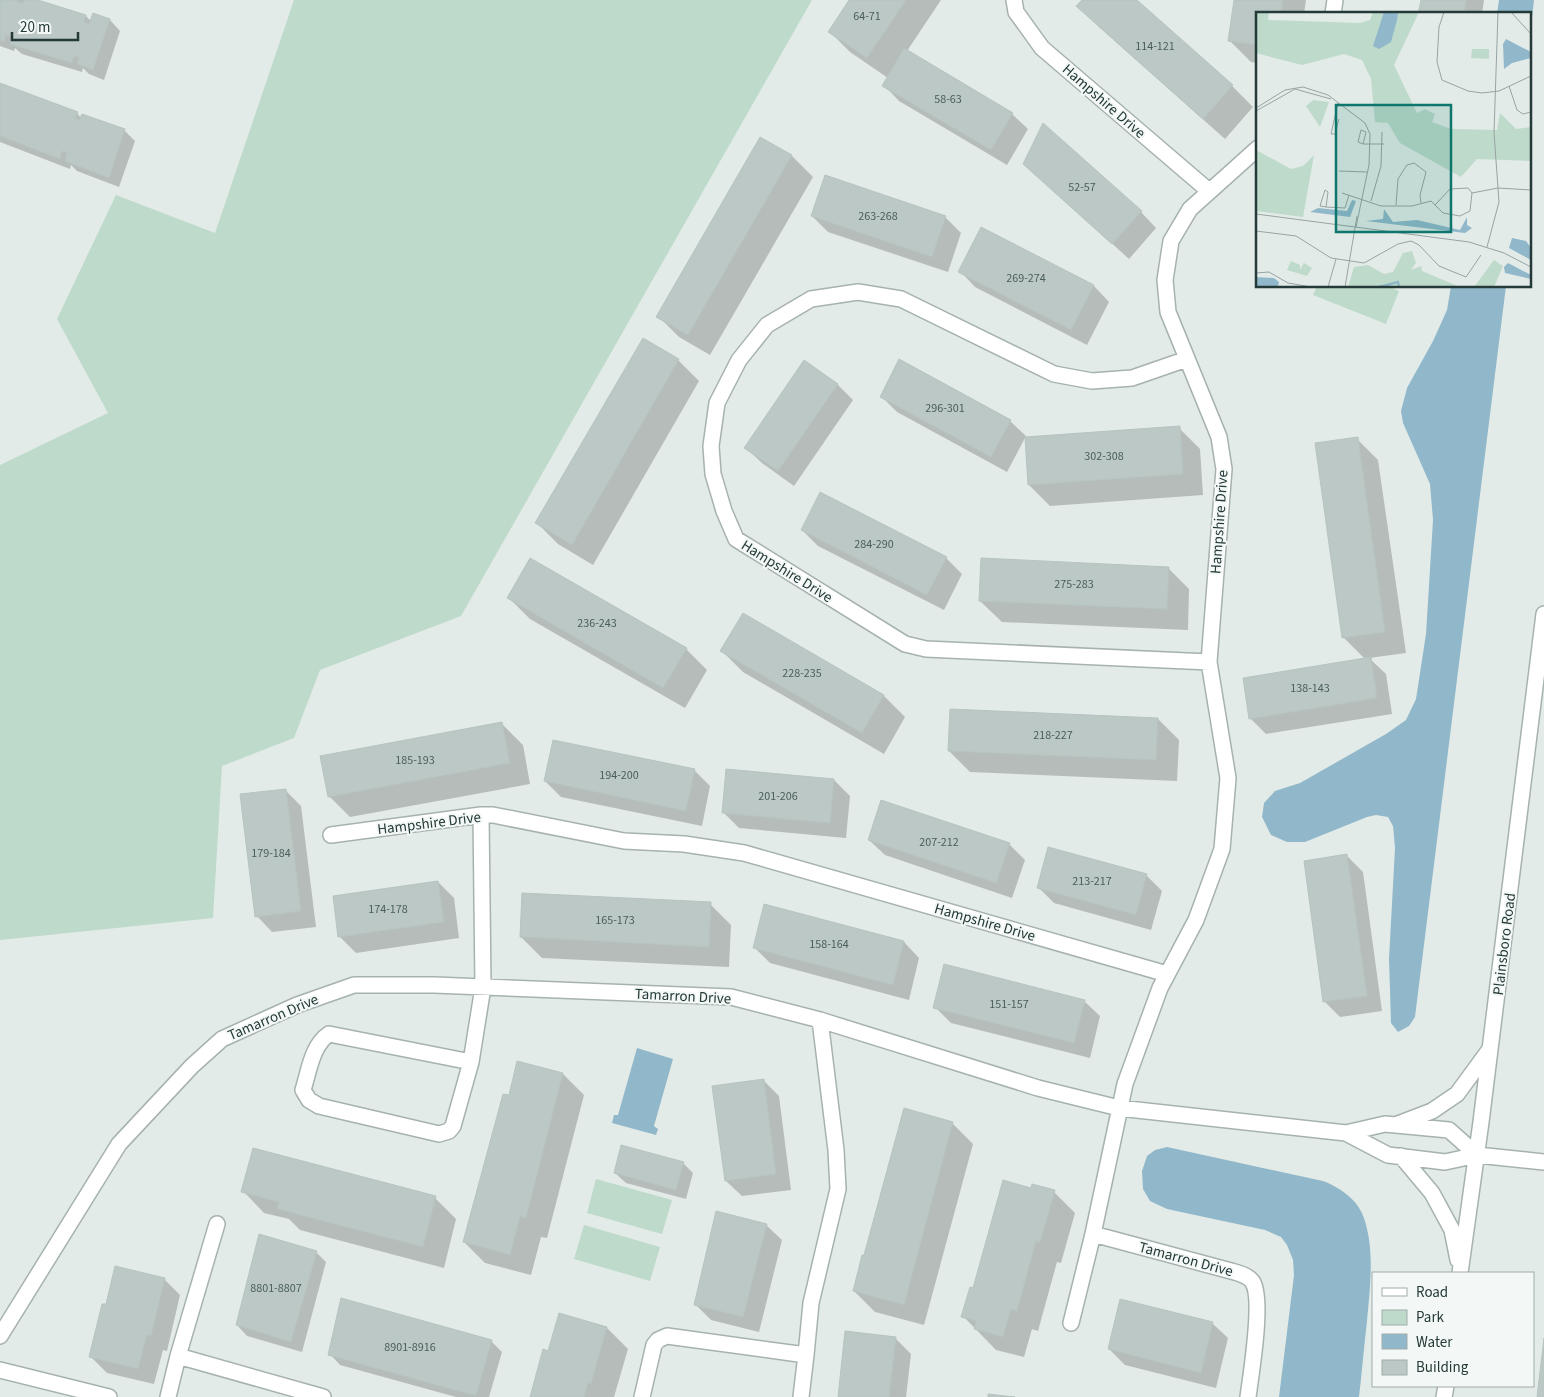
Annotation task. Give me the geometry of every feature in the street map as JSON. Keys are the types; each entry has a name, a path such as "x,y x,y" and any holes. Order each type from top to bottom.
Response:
{"street":[{"name":"Hampshire Drive","path":"1014,0 1016,12 1042,48 1209,192"},
{"name":"Hampshire Drive","path":"1119,1108 1125,1084 1160,988 1196,920 1222,849 1228,778 1210,662 1224,469 1219,437 1168,312 1165,280 1171,241 1190,209 1256,150"},
{"name":"Hampshire Drive","path":"1187,359 1132,378 1092,381 1054,374 900,299 858,292 810,299 767,325 739,360 717,403 711,446 713,474 724,512 736,539 905,644 926,649 1210,662"},
{"name":"Plainsboro Road","path":"1460,1272 1491,1048 1544,614"},
{"path":"471,1062 329,1034 319,1042 315,1050 303,1090 309,1100 319,1106 438,1134 449,1131 471,1062 483,987 481,815"},
{"name":"Hampshire Drive","path":"331,835 493,815 624,841 684,844 744,853 1167,974"},
{"name":"Tamarron Drive","path":"0,1336 119,1144 192,1066 222,1039 297,1005 354,985 434,985 731,997 820,1020 1038,1088 1119,1108 1346,1133 1386,1124 1449,1130 1477,1155"},
{"path":"801,1397 811,1303 838,1189 836,1150 820,1020"},
{"path":"1396,1125 1432,1110 1457,1094 1491,1048"},
{"path":"1071,1324 1093,1234 1119,1108"},
{"name":"Tamarron Drive","path":"1346,1133 1388,1155 1444,1162 1477,1155"},
{"path":"1477,1155 1544,1162"},
{"path":"1401,1156 1432,1193 1452,1230 1460,1272"},
{"path":"168,1397 178,1356 217,1224"},
{"name":"Tamarron Drive","path":"1093,1234 1242,1274 1252,1281 1257,1294 1257,1309 1248,1397"},
{"path":"642,1397 654,1345 658,1340 667,1336 806,1354"},
{"path":"178,1356 323,1397"},
{"path":"0,1370 109,1397"}],"green space":[{"path":"294,0 812,0 461,616 320,670 294,738 222,766 213,918 0,940 0,465 108,413 57,319 116,195 215,233"},
{"path":"1316,288 1392,288 1399,291 1386,324 1313,295"},
{"path":"596,1179 672,1200 662,1234 587,1213"},
{"path":"584,1225 660,1247 650,1281 574,1259"}],"water":[{"path":"1499,0 1534,0 1532,18 1532,12 1497,12"},
{"path":"1451,288 1506,288 1415,1017 1409,1026 1398,1032 1391,1023 1389,959 1395,848 1393,826 1388,817 1376,815 1367,817 1305,842 1287,842 1271,835 1262,817 1264,803 1275,791 1300,783 1386,734 1406,720 1416,699 1426,634 1433,520 1430,484 1403,423 1401,411 1407,388 1433,341 1447,310"},
{"path":"637,1048 673,1059 654,1126 658,1129 656,1135 612,1123 614,1115 618,1115"},
{"path":"1167,1147 1323,1181 1348,1195 1358,1206 1364,1218 1371,1256 1359,1397 1279,1397 1294,1275 1293,1260 1287,1245 1281,1237 1265,1230 1167,1209 1150,1201 1143,1189 1142,1171 1147,1156 1155,1150"}],"building":[{"path":"0,0 18,0 17,2 23,3 24,0 38,0 86,15 84,22 89,24 93,13 110,19 93,70 77,64 79,57 74,56 72,63 10,44 12,36 6,35 4,42 0,40"},
{"path":"849,0 906,0 867,58 828,32"},
{"path":"1082,0 1137,0 1233,85 1203,119 1076,6"},
{"path":"1234,0 1283,0 1281,12 1256,12 1256,45 1228,41"},
{"path":"1421,0 1466,0 1464,12 1418,12"},
{"path":"904,48 1013,113 991,150 882,86"},
{"path":"0,83 78,112 75,118 79,120 82,114 125,129 109,178 65,161 67,153 62,151 60,159 0,136"},
{"path":"1043,123 1142,211 1112,244 1023,164"},
{"path":"760,137 792,155 688,335 656,317"},
{"path":"825,175 946,216 932,257 811,216"},
{"path":"981,227 1094,285 1071,330 958,272"},
{"path":"643,338 679,359 572,545 535,523"},
{"path":"899,359 1011,420 991,457 880,397"},
{"path":"804,360 838,384 778,471 744,448"},
{"path":"1180,426 1183,474 1028,485 1025,437"},
{"path":"1358,437 1385,632 1342,638 1315,443"},
{"path":"820,492 947,557 927,595 801,530"},
{"path":"530,558 687,648 663,688 507,598"},
{"path":"981,558 1169,567 1167,609 979,601"},
{"path":"743,613 884,695 862,733 720,651"},
{"path":"1371,657 1377,698 1249,719 1243,678"},
{"path":"950,709 1158,718 1156,760 948,751"},
{"path":"502,722 510,763 328,797 320,756"},
{"path":"553,740 695,769 686,811 544,781"},
{"path":"726,769 834,779 830,823 722,813"},
{"path":"286,789 301,911 255,917 240,794"},
{"path":"881,800 1010,843 996,883 868,840"},
{"path":"1048,847 1147,874 1136,915 1037,888"},
{"path":"1347,854 1367,996 1323,1002 1304,861"},
{"path":"438,881 444,922 338,937 333,896"},
{"path":"522,893 711,902 709,947 520,937"},
{"path":"764,904 904,941 893,985 753,948"},
{"path":"944,964 1085,1000 1074,1043 933,1008"},
{"path":"517,1061 563,1073 526,1218 520,1216 510,1255 463,1242 503,1094 509,1095"},
{"path":"764,1079 776,1174 725,1181 712,1086"},
{"path":"904,1108 953,1122 904,1305 853,1291"},
{"path":"621,1145 684,1162 676,1190 614,1173"},
{"path":"253,1148 436,1196 423,1247 277,1209 279,1202 241,1192"},
{"path":"1003,1180 1031,1188 1032,1184 1055,1190 1040,1243 1036,1241 1017,1311 1011,1309 1003,1337 974,1329 976,1321 961,1317 970,1287 973,1288"},
{"path":"716,1211 767,1224 743,1317 694,1305"},
{"path":"259,1234 317,1251 291,1342 236,1325"},
{"path":"115,1266 165,1278 151,1336 147,1335 138,1369 89,1357 102,1304 106,1304"},
{"path":"341,1298 492,1340 476,1396 328,1355"},
{"path":"1120,1299 1213,1322 1201,1373 1108,1349"},
{"path":"559,1313 607,1327 591,1384 588,1383 584,1397 530,1397 543,1349 548,1351"},
{"path":"845,1331 896,1337 889,1397 838,1397"},
{"path":"1544,1338 1544,1397 1537,1397"},
{"path":"988,1394 1015,1397 988,1397"}]}
